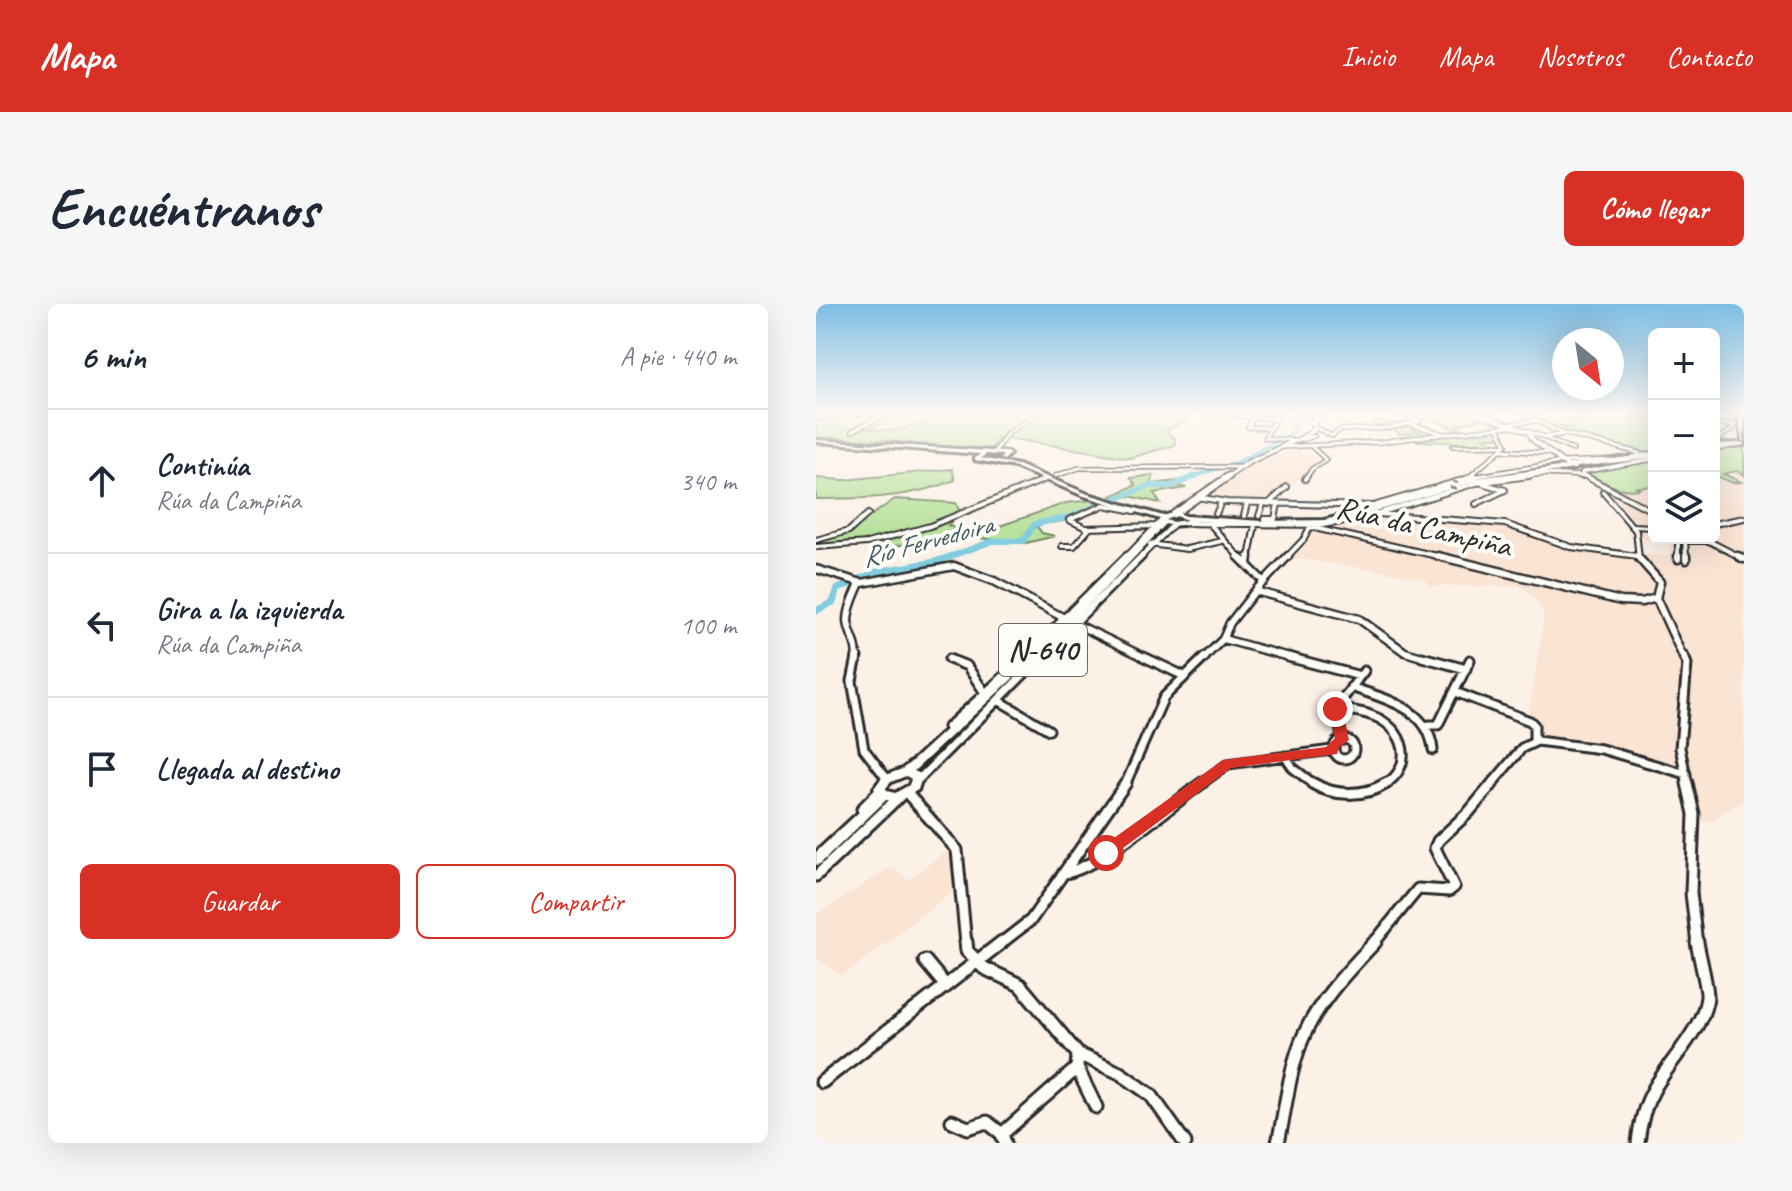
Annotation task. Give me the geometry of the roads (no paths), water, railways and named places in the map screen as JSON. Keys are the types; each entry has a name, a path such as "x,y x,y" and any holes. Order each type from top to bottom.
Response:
{"highway":[{"path":"949,452 977,456 989,452"},
{"path":"971,452 984,453"},
{"path":"1001,452 1007,455 1004,458"},
{"path":"977,456 982,461 1031,471 1106,500 1174,520 1286,524 1324,522 1368,512 1468,481 1648,457"},
{"path":"994,461 1004,458 1106,500 1174,520"},
{"name":"N-640","path":"816,868 892,794 900,775 1174,520"},
{"name":"N-640","path":"816,860 892,794 900,775"}],"main road":[{"name":"N-640","path":"1174,520 1197,497 1266,452"},
{"path":"1550,453 1570,468"}],"street":[{"path":"1305,479 1312,469 1326,460 1321,452"},
{"path":"1214,520 1310,527 1376,514 1454,485 1469,477 1498,452"},
{"path":"1510,452 1550,453"},
{"path":"1578,452 1593,460"},
{"path":"1625,452 1648,455"},
{"path":"1197,497 1221,502 1373,506 1454,485 1570,468 1593,460 1648,456"},
{"path":"1570,468 1585,474 1648,457"},
{"path":"1055,476 1079,468 1241,467"},
{"path":"1469,477 1570,468 1648,509"},
{"path":"816,547 867,543 930,526 1046,479"},
{"path":"1476,504 1505,490 1480,482"},
{"path":"1278,504 1275,519 1262,518 1265,504 1287,487"},
{"path":"1603,492 1636,531 1637,556 1660,582 1656,598 1687,664 1680,748 1694,814 1691,893 1701,973 1708,994 1704,1013 1653,1090 1641,1118 1638,1143"},
{"path":"1221,502 1214,520 1222,541 1264,582"},
{"path":"1244,516 1247,503"},
{"path":"1139,511 1104,505 1069,520 1090,528 1174,520"},
{"path":"816,540 849,531 868,514"},
{"path":"1376,514 1500,524 1571,547 1637,556"},
{"path":"1720,521 1744,517"},
{"path":"900,775 998,700 1076,624 1174,520"},
{"path":"900,775 1174,520"},
{"path":"1248,564 1255,525"},
{"path":"1633,526 1648,527"},
{"name":"Rúa da Campiña","path":"822,1082 1031,920 1126,784 1164,697 1223,639 1230,623 1304,539 1310,527 1329,529 1621,601 1642,602 1656,598"},
{"path":"1062,546 1074,546 1090,528"},
{"path":"1150,544 1187,549 1222,541"},
{"path":"1678,544 1678,559"},
{"path":"1685,544 1686,560"},
{"path":"1715,544 1744,559"},
{"path":"1734,554 1744,552"},
{"path":"816,569 829,571 853,582 954,566 982,576 1066,619"},
{"path":"853,582 848,623 858,649 852,681 864,749 900,775"},
{"path":"1255,591 1359,619 1405,652 1466,669"},
{"path":"1076,624 1184,676"},
{"path":"1223,639 1362,674 1335,709"},
{"path":"949,659 967,666 985,693"},
{"path":"1429,725 1438,725 1470,660"},
{"path":"1351,687 1409,711 1429,725 1433,750"},
{"path":"1455,692 1530,721 1534,725 1534,739 1537,741"},
{"path":"998,700 1049,730"},
{"path":"1335,709 1343,740"},
{"path":"1285,756 1301,778 1325,790 1346,793 1373,790 1391,782 1403,768 1406,751 1400,736 1378,718 1335,709"},
{"path":"1064,873 1091,861 1221,768 1234,762 1332,750 1342,757 1355,754 1355,745 1343,740 1333,745 1332,750"},
{"path":"1278,1143 1294,1063 1305,1032 1318,1010 1415,891 1427,887 1449,891 1454,887 1435,848 1438,841 1469,812 1522,748 1537,741 1601,749 1686,774"},
{"path":"816,853 892,794"},
{"path":"816,876 892,794"},
{"path":"892,794 957,850 967,951 975,961 1020,985 1078,1054 1120,1073 1151,1095 1185,1143"},
{"path":"1076,855 1080,860 1091,861"},
{"path":"925,961 945,985"},
{"path":"1078,1054 1077,1068 1096,1107"},
{"path":"952,1121 968,1128 992,1121 1004,1138 1077,1068"}],"waterway":[{"name":"Río Fervedoira","path":"1195,476 1257,452"},
{"name":"Río Fervedoira","path":"946,558 993,541 1023,541 1035,524 1070,517 1148,486 1172,486 1195,476"},
{"name":"Río Fervedoira","path":"1189,478 1195,476"},
{"name":"Río Fervedoira","path":"816,611 833,602 838,589 876,572 952,556"}]}
